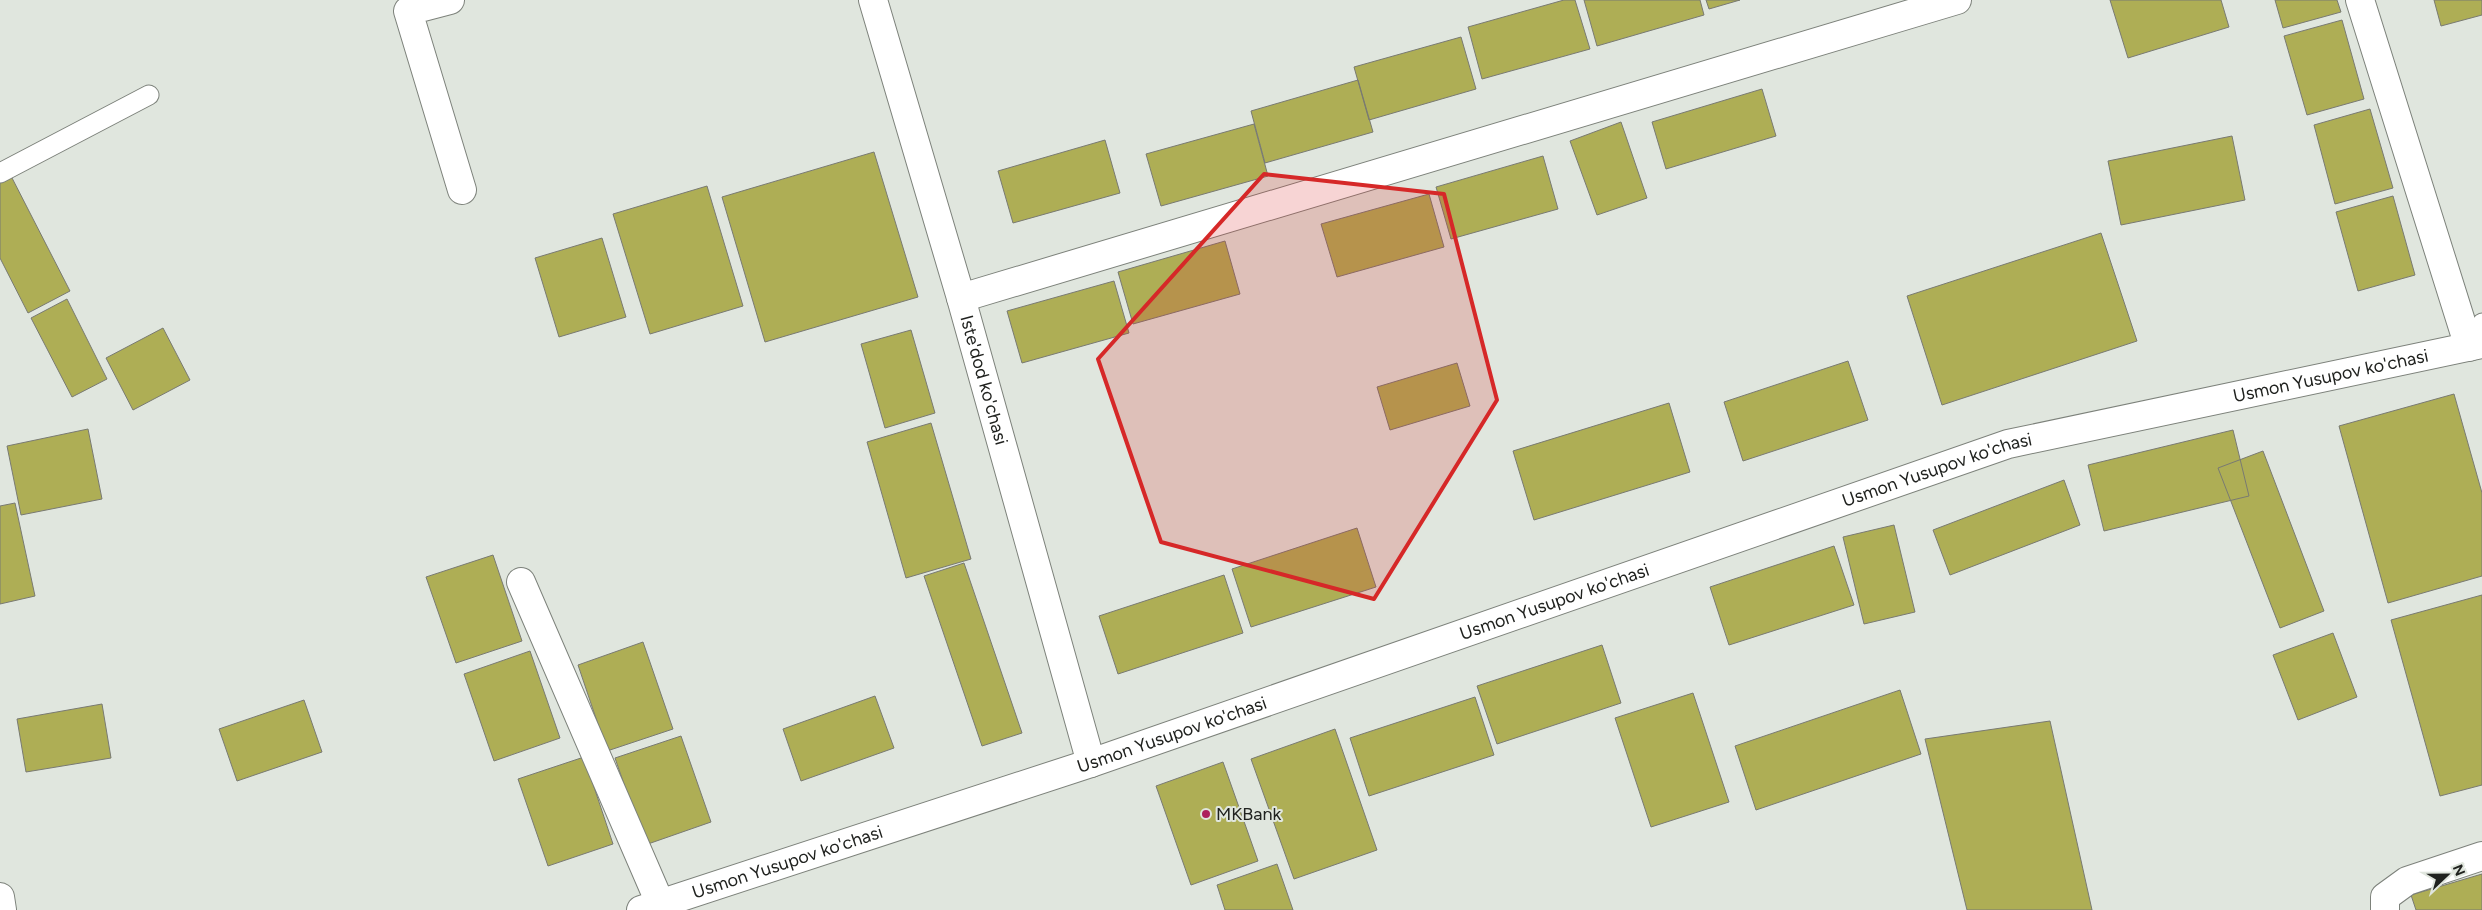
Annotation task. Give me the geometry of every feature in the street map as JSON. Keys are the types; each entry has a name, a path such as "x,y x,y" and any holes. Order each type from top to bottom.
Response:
{"street":[{"path":"450,0 406,6 462,190"},
{"name":"Iste'dod ko'chasi","path":"873,0 961,298 1091,763"},
{"path":"961,298 1957,0"},
{"path":"2360,0 2475,346"},
{"name":"Usmon Yusupov ko'chasi","path":"650,906 1091,763 2008,444 2475,346"},
{"path":"521,582 650,906"},
{"path":"2384,910 2385,897 2407,881 2482,856"},
{"path":"0,897 2,910"}],"lane":[{"path":"0,173 149,95"},
{"path":"2475,346 2482,323"}],"highlighted area":[{"path":"1264,174 1444,194 1497,400 1374,599 1161,542 1098,359"}],"building":[{"path":"1564,0 1575,0 1590,49 1482,79 1468,27"},
{"path":"1584,0 1700,0 1704,15 1597,46"},
{"path":"1706,0 1740,0 1709,9"},
{"path":"2110,0 2221,0 2229,27 2128,58"},
{"path":"2275,0 2337,0 2341,12 2283,28"},
{"path":"2434,0 2482,0 2482,15 2441,26"},
{"path":"2342,20 2364,99 2307,115 2284,36"},
{"path":"1461,37 1476,89 1369,120 1354,67"},
{"path":"1358,80 1373,132 1265,163 1251,111"},
{"path":"1762,89 1776,136 1666,169 1652,122"},
{"path":"2370,109 2393,188 2335,204 2314,125"},
{"path":"1621,122 1647,198 1597,215 1570,141"},
{"path":"1254,124 1268,176 1161,206 1146,154"},
{"path":"2232,136 2245,200 2121,225 2108,161"},
{"path":"1105,140 1120,193 1013,223 998,171"},
{"path":"874,152 918,297 765,342 722,197"},
{"path":"1543,156 1558,209 1451,239 1436,187"},
{"path":"11,176 70,291 28,313 0,258 0,181"},
{"path":"707,186 743,306 650,334 613,214"},
{"path":"1429,194 1444,247 1337,277 1321,224"},
{"path":"2393,196 2415,275 2358,291 2336,212"},
{"path":"2101,233 2137,341 1942,405 1907,296"},
{"path":"602,238 626,317 559,337 535,258"},
{"path":"1225,241 1240,294 1133,324 1118,272"},
{"path":"1114,281 1129,333 1022,363 1007,311"},
{"path":"67,299 107,379 72,397 31,318"},
{"path":"163,328 190,380 133,410 106,358"},
{"path":"911,330 935,413 885,428 861,344"},
{"path":"1848,361 1868,420 1743,461 1724,402"},
{"path":"1457,363 1470,406 1390,430 1377,387"},
{"path":"2454,394 2482,493 2482,576 2388,603 2339,426"},
{"path":"1669,403 1690,472 1534,520 1513,451"},
{"path":"931,423 971,559 906,578 867,442"},
{"path":"88,429 102,499 21,515 7,446"},
{"path":"2233,430 2249,496 2104,531 2088,465"},
{"path":"2263,451 2324,611 2280,628 2218,468"},
{"path":"2064,480 2080,525 1950,575 1933,530"},
{"path":"15,503 35,596 0,604 0,506"},
{"path":"1894,525 1915,612 1864,624 1843,537"},
{"path":"1357,528 1376,587 1251,627 1232,569"},
{"path":"1834,546 1854,605 1729,645 1710,587"},
{"path":"493,555 522,641 456,663 426,577"},
{"path":"964,563 1022,733 982,746 924,576"},
{"path":"1224,575 1243,633 1118,674 1099,616"},
{"path":"2482,595 2482,785 2440,796 2391,620"},
{"path":"2333,633 2357,697 2298,720 2273,655"},
{"path":"643,642 673,729 607,751 578,665"},
{"path":"1602,645 1621,703 1497,744 1477,686"},
{"path":"530,651 560,738 494,761 464,674"},
{"path":"1900,690 1921,754 1756,810 1735,746"},
{"path":"1693,693 1729,802 1651,827 1615,718"},
{"path":"875,696 894,748 801,781 783,729"},
{"path":"1475,697 1494,755 1369,796 1350,738"},
{"path":"304,700 322,752 237,781 219,729"},
{"path":"102,704 111,758 26,772 17,719"},
{"path":"2050,721 2092,910 1967,910 1925,739"},
{"path":"1335,729 1377,850 1294,879 1251,759"},
{"path":"681,736 711,822 645,845 615,758"},
{"path":"584,757 613,844 548,866 518,779"},
{"path":"1223,762 1258,861 1191,885 1156,786"},
{"path":"1277,864 1293,910 1225,910 1217,885"},
{"path":"2482,874 2482,910 2416,910 2411,895"}],"place":[{"name":"MKBank","path":"1206,814"}]}
